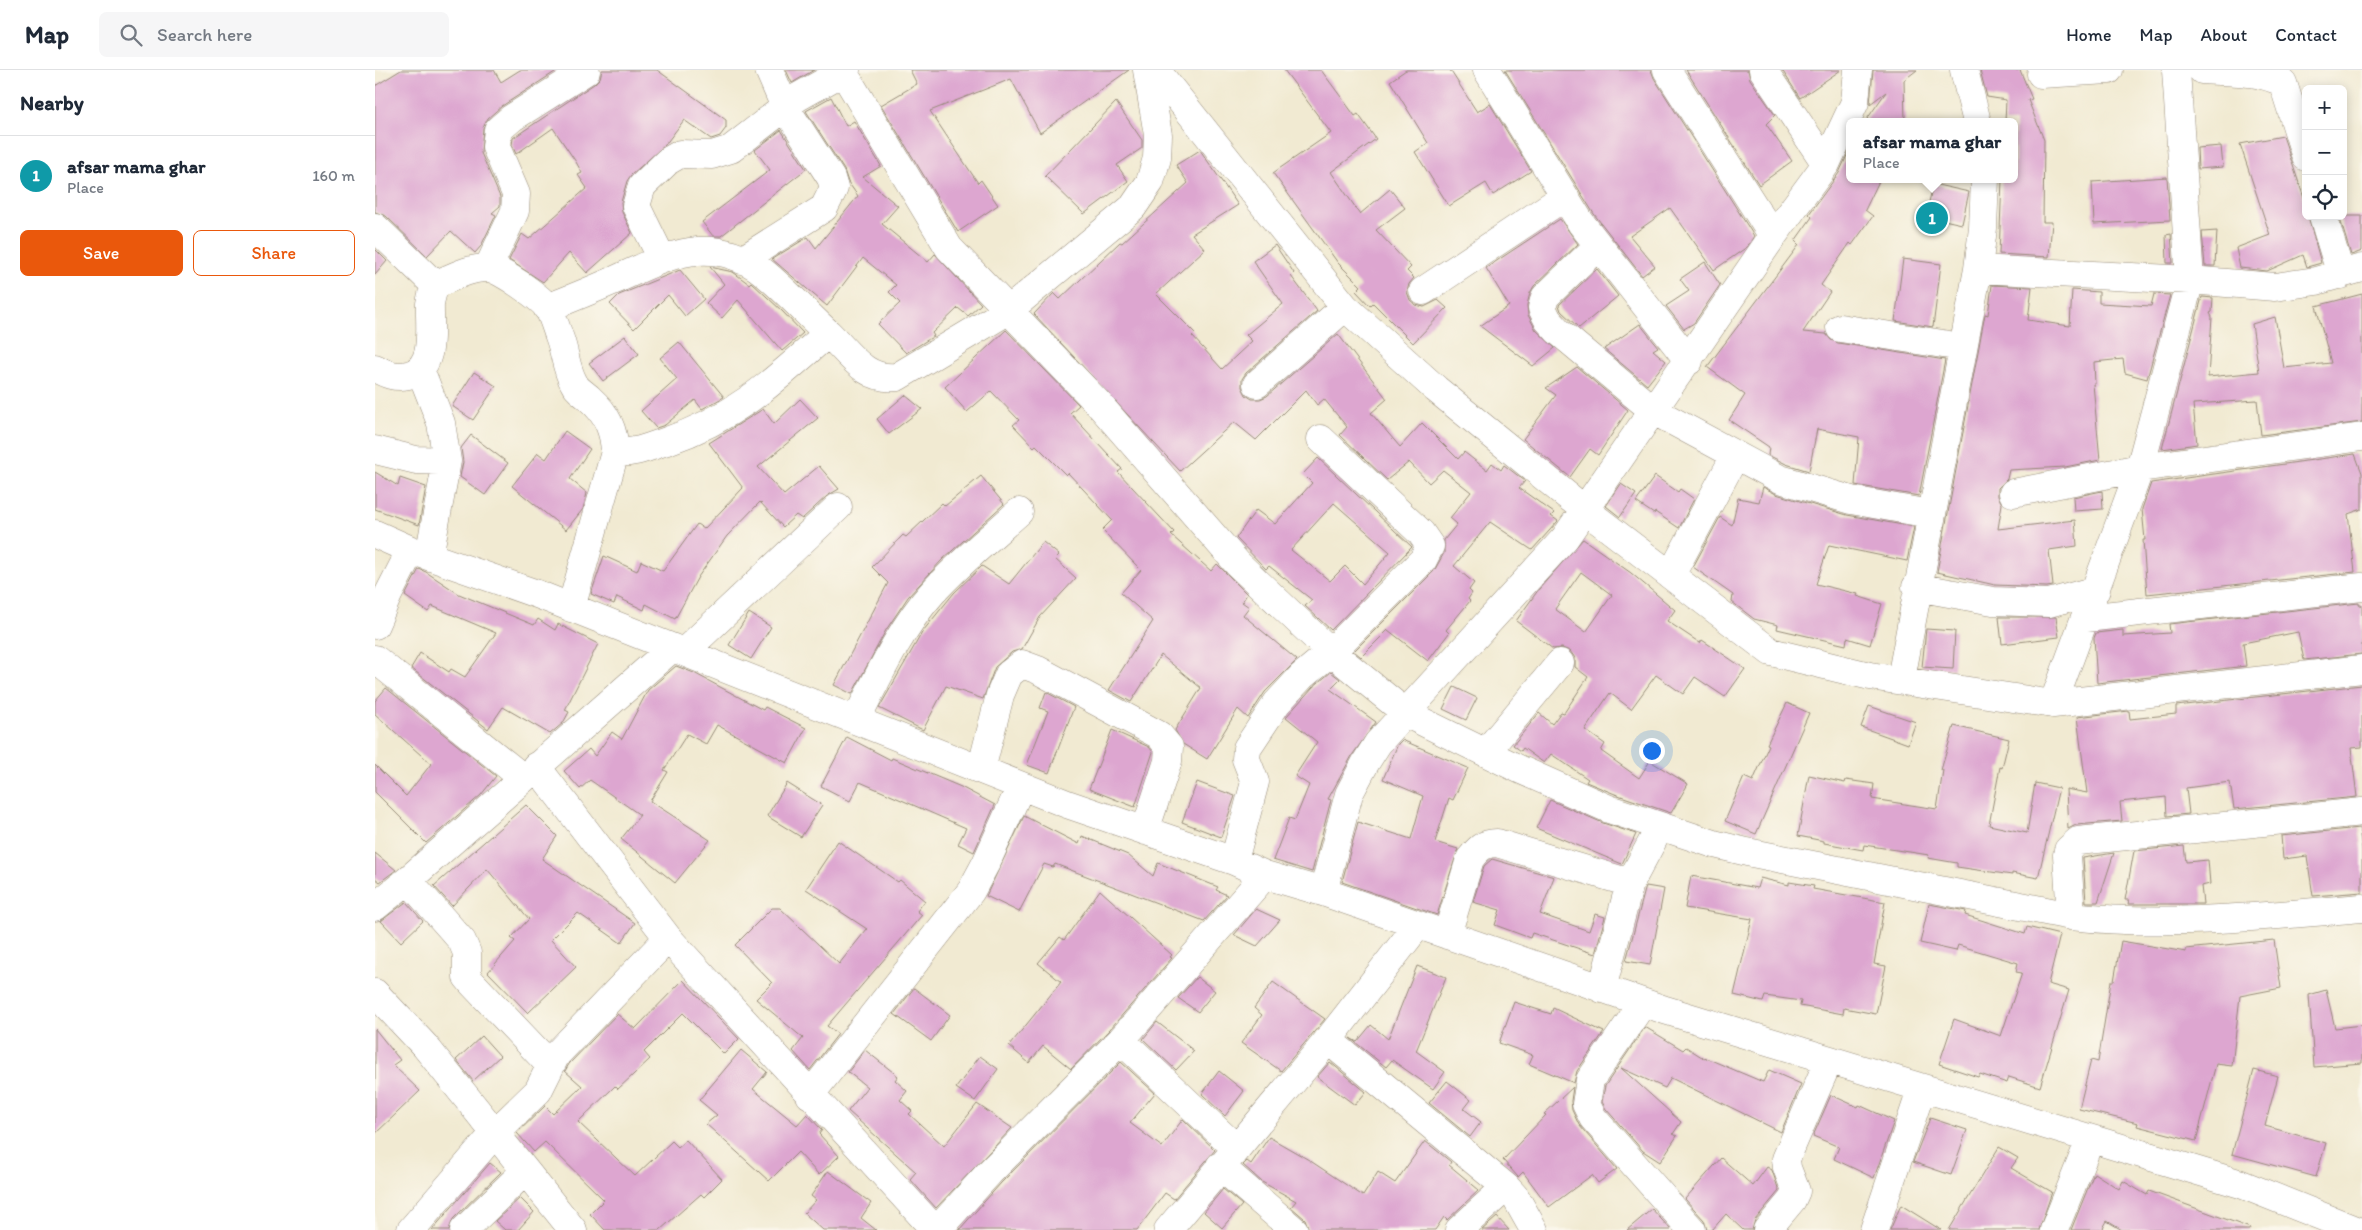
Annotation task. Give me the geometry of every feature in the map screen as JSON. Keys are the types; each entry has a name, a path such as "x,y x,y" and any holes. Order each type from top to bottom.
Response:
{"street":[{"path":"742,260 824,208 833,188 831,178 785,107 769,70"},
{"path":"547,308 661,259 691,251 711,250 726,252 758,268 828,332 867,372 877,377 897,377 1009,310 1133,207 1150,182 1157,158 1158,135 1147,70"},
{"path":"1156,70 1345,307 1436,389 1585,510 1771,652 1869,676 1901,679 2053,704 2362,669"},
{"path":"1487,70 1581,223 1689,362"},
{"path":"1667,70 1773,236"},
{"path":"1763,70 1826,164"},
{"path":"1848,118 1855,102 1858,70"},
{"path":"1964,70 1976,118"},
{"path":"2041,74 2109,70"},
{"path":"2053,704 2087,618 2140,468 2190,280 2176,70"},
{"path":"2202,70 2261,74 2272,76 2283,83 2302,145"},
{"path":"488,268 515,211 516,194 496,147 498,130 511,118 586,71"},
{"path":"661,259 636,206 642,186 667,161 680,154 712,155 731,149 785,107 843,71 949,248 1097,402 1237,564 1331,652 1407,714 1519,769 1609,810 1747,852 2071,916 2111,921 2179,922 2362,908"},
{"path":"1323,892 1349,794 1378,743 1407,714 1565,538 1689,362 1773,236 1826,164 1846,121"},
{"path":"1901,679 1930,514 1977,269 1983,228 1985,183"},
{"path":"1423,291 1565,197"},
{"path":"1977,269 2190,280 2275,287 2299,284 2351,272 2325,220"},
{"path":"375,227 435,285"},
{"path":"1598,246 1545,297 1542,308 1548,320 1558,331 1654,412 1780,479 1851,500 1930,514"},
{"path":"435,285 471,270 488,268 499,270 547,308 560,338 569,376 575,386 600,408 609,422 614,435 615,452 571,608"},
{"path":"375,368 386,375 401,376 411,374 420,369 427,358 431,301 435,285"},
{"path":"1257,384 1345,307"},
{"path":"1840,328 1962,347"},
{"path":"615,452 630,454 697,431 723,417 777,378 828,332"},
{"path":"375,625 388,595 420,553 447,461 441,423 420,369"},
{"path":"2013,494 2140,468 2362,436"},
{"path":"1234,862 1255,782 1246,759 1247,748 1277,702 1302,676 1331,652 1423,560 1430,546 1421,533 1321,440"},
{"path":"375,450 416,460 447,461"},
{"path":"1671,576 1735,456"},
{"path":"375,907 530,772 678,650 838,507"},
{"path":"856,720 882,670 931,594 958,566 1019,512"},
{"path":"375,534 420,553 571,608 1021,786 1234,862 1265,875 1323,892 1643,1003 2090,1140 2241,1184 2356,1230"},
{"path":"1917,587 1993,601 2039,603 2057,602 2097,590"},
{"path":"2087,618 2362,587"},
{"path":"375,659 530,772 668,938 810,1095 936,1230 990,1172 1121,1040 1265,875"},
{"path":"1486,752 1560,663"},
{"path":"981,770 1000,695 1009,674 1022,664 1038,670 1159,735 1169,747 1168,761 1145,831"},
{"path":"810,1095 971,891 986,863 1021,786"},
{"path":"2071,916 2067,855 2069,850 2078,841 2362,812"},
{"path":"1603,989 1630,883 1660,827"},
{"path":"1447,935 1470,859 1486,843 1497,843 1630,883"},
{"path":"408,880 462,941 467,953 467,977 550,1065"},
{"path":"1168,1230 1328,1040 1418,925"},
{"path":"411,1230 495,1133 539,1091 556,1055 668,938"},
{"path":"375,993 425,1046 573,1230"},
{"path":"1643,1003 1589,1080 1586,1104 1593,1118 1692,1230"},
{"path":"1121,1040 1294,1230"},
{"path":"1328,1040 1506,1187 1516,1198 1535,1230"},
{"path":"1767,1230 1793,1200 1796,1191 1787,1168 1787,1159 1829,1060"},
{"path":"1874,1230 1923,1088"},
{"path":"2054,1230 2090,1140"},
{"path":"464,1230 525,1171"},
{"path":"1459,1230 1506,1187"}],"building":[{"path":"401,70 494,70 501,82 520,70 558,70 502,106 488,118 483,128 481,153 500,197 500,206 492,213 496,215 481,246 475,253 451,231 427,256 386,216 375,212 375,86"},
{"path":"602,70 657,70 726,120 726,128 720,136 711,139 684,120 665,145 631,175 627,181 621,202 622,212 632,233 587,273 569,253 543,282 509,260 522,234 529,239 587,188 578,175 582,173 576,162 553,128 516,154 512,145 513,138 594,84 600,78"},
{"path":"786,70 814,70 792,83"},
{"path":"910,70 1129,70 1040,133 1011,79 930,111 978,183 981,180 998,205 958,232 881,105 917,84"},
{"path":"1284,70 1321,70 1355,116 1358,114 1376,139 1331,172 1360,214 1390,189 1405,208 1376,230 1411,267 1407,271 1414,278 1409,284 1407,292 1410,300 1416,305 1424,307 1438,300 1447,308 1413,343 1373,303 1370,306 1356,291 1361,286 1338,263 1273,173 1331,133"},
{"path":"1406,70 1450,70 1477,112 1490,104 1531,171 1493,195 1486,183 1449,206 1415,152 1428,143 1390,81"},
{"path":"1505,70 1651,70 1654,78 1754,236 1747,247 1714,270 1670,208 1630,236 1655,266 1642,276 1594,214"},
{"path":"1686,70 1748,70 1750,79 1775,115 1766,124 1792,161 1759,185"},
{"path":"1782,70 1841,70 1800,98"},
{"path":"1873,70 1917,70 1904,80 1905,118 1868,118 1886,92 1870,104"},
{"path":"1980,70 2020,70 2032,99 2028,100 2044,140 2043,222 2052,222 2049,257 1999,254 2002,183 2018,183 2018,118 2005,118 2006,100 1987,97"},
{"path":"831,97 846,126 854,121 881,166 863,177 898,206 882,224 928,262 935,254 981,304 968,316 958,308 932,333 934,336 906,353 878,324 900,303 889,292 896,285 863,258 827,306 772,259 808,237 816,248 858,196 848,182 844,170 806,111"},
{"path":"1116,102 1142,140 1142,148 1117,165 1128,181 1084,214 1045,176"},
{"path":"781,130 806,169 721,236 713,236 702,222 770,170 755,150"},
{"path":"2283,136 2302,192 2302,220 2309,220 2321,263 2307,267 2303,255 2267,271 2240,268 2236,248 2270,235 2240,144"},
{"path":"2221,146 2223,167 2198,169 2197,148"},
{"path":"1200,150 1238,205 1192,234 1205,249 1156,294 1195,333 1192,336 1222,369 1252,341 1246,335 1283,304 1253,261 1275,245 1294,273 1291,276 1317,311 1246,373 1242,379 1242,387 1246,395 1252,399 1260,399 1267,396 1338,334 1387,399 1371,413 1400,447 1422,423 1458,459 1464,452 1487,470 1492,463 1501,470 1504,465 1525,481 1519,488 1554,513 1551,516 1558,521 1532,550 1490,522 1454,566 1474,583 1469,590 1472,593 1468,599 1470,601 1446,630 1449,633 1428,661 1388,630 1361,657 1354,651 1434,571 1444,553 1444,540 1457,524 1450,518 1471,492 1443,470 1429,483 1409,462 1387,480 1340,435 1347,427 1324,399 1317,405 1306,390 1256,440 1234,422 1180,471 1034,314 1054,293 1060,299 1120,242 1122,243 1188,183 1176,165"},
{"path":"1846,158 1846,183 1878,183 1865,210 1873,216 1852,245 1850,243 1821,285 1830,292 1803,332 1826,334 1831,340 1838,343 1945,360 1919,496 1855,485 1859,437 1817,429 1809,471 1786,464 1768,455 1769,447 1729,420 1745,395 1707,367 1799,245 1795,241 1812,217 1809,214 1839,173"},
{"path":"2167,177 2170,220 2094,224 2092,182"},
{"path":"1933,184 1969,192 1962,224 1926,216"},
{"path":"2347,216 2362,216 2362,251 2351,255 2340,220 2347,220"},
{"path":"1560,219 1578,244 1534,286 1530,293 1527,305 1528,315 1536,330 1555,348 1533,366 1480,326 1509,306 1486,268"},
{"path":"2217,231 2215,266 2205,266 2202,232"},
{"path":"2171,234 2173,263 2167,263 2166,235"},
{"path":"375,249 387,261 375,275"},
{"path":"1903,259 1941,264 1933,327 1895,321"},
{"path":"1705,262 1720,285 1694,323 1684,329 1666,306 1689,291 1680,279"},
{"path":"710,267 733,272 749,284 751,282 803,333 782,351 738,300 722,318 706,303 724,284"},
{"path":"1597,269 1618,296 1579,328 1561,311 1559,305"},
{"path":"680,270 704,299 685,316 668,295 634,329 610,304 619,295"},
{"path":"1992,285 2032,287 2028,320 2070,326 2072,290 2099,292 2099,303 2151,306 2154,294 2170,295 2147,379 2125,373 2123,359 2094,362 2095,384 2093,384 2100,460 2065,467 2009,470 2007,479 1998,488 1998,496 2002,504 1998,529 2075,520 2077,546 2049,550 2053,586 1995,585 1937,572 1985,314 1988,315"},
{"path":"2362,294 2362,422 2261,435 2257,400 2193,404 2197,444 2162,449 2202,297 2213,298 2212,312 2210,313 2212,317 2208,377 2259,372 2252,324 2275,317 2284,368 2331,363 2316,306"},
{"path":"1640,324 1658,347 1653,350 1666,361 1647,385 1604,349"},
{"path":"1006,330 1079,405 1070,413 1122,469 1118,472 1174,532 1171,535 1211,571 1217,564 1247,594 1242,602 1249,607 1243,615 1297,660 1265,692 1248,718 1238,709 1207,759 1183,744 1175,730 1201,688 1161,655 1131,702 1109,690 1153,621 1121,593 1141,570 1102,530 1112,520 1068,473 1066,475 1036,445 1034,447 1013,425 1019,420 991,391 967,412 945,387"},
{"path":"625,336 639,354 603,381 589,363"},
{"path":"679,342 724,397 702,409 695,400 665,425 656,428 641,411 677,379 660,358"},
{"path":"1577,367 1628,410 1598,455 1590,449 1570,477 1523,439 1556,395 1546,388"},
{"path":"474,372 496,386 473,420 452,406"},
{"path":"905,395 922,409 889,434 877,419"},
{"path":"800,399 818,418 758,467 784,495 819,466 839,489 827,496 802,519 796,515 783,527 760,502 727,536 698,577 675,619 646,604 644,610 617,597 614,604 591,594 604,556 637,571 641,561 663,571 697,524 704,529 743,488 709,443 763,409 774,424"},
{"path":"565,431 590,449 570,479 587,493 583,509 566,530 512,486 538,453 546,459"},
{"path":"471,435 508,463 485,495 460,477 463,462 461,448"},
{"path":"2355,454 2362,473 2362,509 2348,514 2355,572 2147,594 2142,509 2151,483"},
{"path":"1318,458 1412,547 1331,630 1305,606 1312,600 1269,566 1266,569 1236,538 1256,510 1275,524 1312,483 1303,474","holes":["1334,503 1390,552 1363,584 1345,566 1330,581 1291,550"]},
{"path":"375,472 398,486 400,478 426,487 419,525 375,509"},
{"path":"981,476 1004,504 942,560 908,597 886,630 852,694 834,685 888,583 872,567 903,535 906,537 942,503 945,506"},
{"path":"1655,476 1678,492 1680,489 1694,499 1679,528 1636,502"},
{"path":"1621,484 1636,494 1620,517 1606,506"},
{"path":"1763,487 1776,494 1847,515 1914,527 1907,561 1829,545 1816,584 1858,594 1857,596 1882,604 1870,645 1847,638 1846,645 1777,629 1778,625 1754,619 1732,602 1733,595 1693,567 1720,517 1732,525 1738,498 1759,502"},
{"path":"2102,491 2103,509 2074,511 2073,497"},
{"path":"1583,539 1631,573 1675,610 1667,621 1700,643 1702,640 1745,669 1725,697 1695,677 1683,694 1656,675 1631,709 1610,693 1585,730 1605,744 1601,751 1639,778 1650,761 1688,784 1671,813 1586,782 1588,779 1551,754 1544,763 1523,748 1521,751 1513,745 1539,713 1552,724 1561,712 1564,713 1588,677 1575,667 1575,658 1570,651 1562,648 1553,649 1516,621 1539,589","holes":["1581,572 1612,595 1586,632 1555,609"]},
{"path":"1043,542 1059,555 1055,559 1076,578 1040,617 1022,649 1012,652 995,667 983,699 946,686 923,730 879,708 923,631 954,593 982,566 1009,584"},
{"path":"419,569 459,594 534,625 538,619 555,630 558,624 598,644 565,710 569,712 563,723 550,734 503,707 488,729 411,668 420,653 449,672 451,669 465,677 496,633 432,606 428,612 405,596"},
{"path":"2359,603 2359,605 2362,605 2362,654 2304,660 2298,632 2243,643 2246,666 2097,683 2094,638 2096,633 2123,630 2123,636 2170,633 2169,624"},
{"path":"749,613 771,627 751,659 729,645"},
{"path":"1999,617 2056,617 2059,637 2002,644"},
{"path":"1926,629 1955,631 1953,669 1922,667"},
{"path":"676,666 694,673 763,710 765,707 806,728 787,763 717,725 706,744 687,734 664,770 668,772 650,801 710,840 675,883 621,839 640,815 590,780 580,789 564,771 589,749 595,756 612,732 622,739 648,690"},
{"path":"1331,672 1340,679 1330,689 1376,722 1353,754 1328,799 1331,800 1312,872 1273,860 1289,818 1295,820 1309,785 1295,776 1317,742 1286,717 1313,687"},
{"path":"2362,685 2362,747 2351,748 2357,797 2234,809 2230,782 2186,788 2189,814 2167,816 2166,797 2120,802 2122,821 2076,825 2068,829 2066,789 2087,793 2077,717 2129,711 2130,719 2176,714 2176,706"},
{"path":"1454,687 1477,698 1466,720 1443,709"},
{"path":"386,688 496,776 481,795 426,843 375,792 375,765 406,796 431,764 375,714 375,701"},
{"path":"1046,692 1074,707 1049,773 1027,765 1048,711 1040,708"},
{"path":"1787,703 1809,713 1756,834 1725,821 1744,777 1753,781 1769,745 1767,744"},
{"path":"1869,706 1916,722 1908,744 1861,727"},
{"path":"1954,726 2009,739 2002,768 2000,767 1989,825 2027,833 2035,783 2059,788 2038,878 1957,867 1957,863 1928,858 1929,855 1864,845 1863,850 1798,836 1809,775 1845,783 1846,780 1874,784 1872,799 1937,809 1943,770 1941,770"},
{"path":"1112,730 1149,747 1153,752 1135,807 1089,789"},
{"path":"847,737 891,760 892,758 961,787 995,805 974,852 958,844 966,828 860,782 850,801 821,786"},
{"path":"1402,740 1468,768 1453,800 1449,798 1435,842 1458,849 1437,915 1342,882 1358,822 1411,839 1423,796 1383,779 1398,744"},
{"path":"1197,782 1235,796 1221,837 1182,822"},
{"path":"787,783 822,805 801,837 767,816"},
{"path":"1550,800 1603,823 1636,834 1622,864 1536,828"},
{"path":"526,805 557,836 542,859 635,923 621,943 578,913 551,940 576,967 528,1013 488,972 515,941 511,938 529,919 487,869 452,906 434,886"},
{"path":"1024,816 1079,844 1082,836 1128,855 1153,876 1158,863 1218,887 1216,890 1227,895 1204,921 1055,864 1053,867 1044,864 1019,912 986,896"},
{"path":"2359,828 2362,850 2362,892 2313,896 2307,856 2283,859 2281,836"},
{"path":"838,841 898,882 900,880 925,901 917,911 922,915 827,1026 838,1034 810,1070 793,1051 803,1038 756,999 772,983 735,945 772,908 780,908 839,964 867,929 806,889"},
{"path":"2184,846 2186,862 2208,860 2210,884 2201,886 2203,904 2128,904 2129,900 2125,900 2134,851"},
{"path":"375,853 396,870 380,882 375,878"},
{"path":"2114,853 2098,902 2086,902 2083,858"},
{"path":"1492,859 1554,877 1540,914 1589,931 1595,914 1605,917 1595,954 1532,933 1530,938 1495,925 1500,910 1473,902 1484,866"},
{"path":"1691,876 1757,888 1760,878 1789,885 1789,882 1814,886 1813,889 1885,902 1874,964 1886,966 1876,1014 1844,1008 1843,1014 1800,1006 1801,1001 1765,996 1763,1002 1734,995 1752,919 1685,908"},
{"path":"1646,886 1664,889 1650,965 1626,961"},
{"path":"1100,890 1172,955 1170,957 1172,958 1110,1029 1071,1069 1043,1046 1029,1063 1009,1046 1061,982 1038,963 1060,937 1064,940"},
{"path":"406,902 423,921 401,942 381,921"},
{"path":"1929,904 1966,911 1965,915 2025,934 2027,927 2060,935 2048,984 2069,990 2040,1087 2009,1077 2007,1083 1980,1074 1978,1077 1939,1064 1954,1019 2001,1036 2022,973 2016,972 2018,963 1958,945 1956,951 1920,943"},
{"path":"1256,909 1280,920 1257,946 1234,935"},
{"path":"2274,940 2281,988 2240,996 2232,1066 2216,1064 2196,1141 2137,1126 2138,1123 2079,1109 2091,1060 2098,1062 2111,981 2114,981 2121,941 2186,952 2186,949"},
{"path":"1417,966 1446,977 1416,1051 1445,1072 1433,1089 1392,1060 1386,1067 1350,1038 1357,1042 1371,1025 1388,1039"},
{"path":"1197,977 1215,991 1198,1012 1178,998"},
{"path":"683,980 739,1039 724,1054 683,1013 644,1052 650,1059 618,1089 615,1086 578,1122 635,1176 672,1141 678,1147 686,1140 722,1179 704,1197 701,1194 660,1230 605,1230 590,1214 604,1200 545,1142 534,1152 517,1133 545,1106 553,1114 582,1086 565,1071 569,1064 617,1014 635,1029"},
{"path":"1273,982 1325,1019 1281,1071 1241,1043 1262,1015 1254,1008"},
{"path":"914,988 950,1015 931,1041 894,1014"},
{"path":"2326,990 2335,1028 2362,1025 2362,1063 2314,1067 2309,995"},
{"path":"1514,1002 1551,1014 1553,1008 1604,1032 1577,1071 1574,1083 1529,1064 1533,1055 1499,1043"},
{"path":"1157,1022 1194,1051 1176,1070 1143,1039"},
{"path":"1645,1027 1683,1050 1686,1047 1705,1059 1763,1082 1769,1070 1801,1084 1781,1132 1671,1078 1665,1088 1621,1068 1681,1122 1673,1134 1677,1136 1660,1162 1643,1151 1602,1102 1605,1086"},
{"path":"375,1029 400,1060 393,1065 420,1091 375,1134"},
{"path":"482,1036 500,1056 473,1081 456,1060"},
{"path":"741,1050 767,1072 753,1089 797,1125 807,1114 822,1130 819,1134 839,1156 819,1175 798,1152 769,1181 706,1124 717,1115 699,1100"},
{"path":"865,1050 898,1076 895,1080 907,1091 900,1100 912,1111 909,1114 944,1146 977,1104 1012,1128 936,1208 910,1179 916,1172 848,1111 867,1087 848,1072"},
{"path":"980,1056 998,1069 975,1101 956,1088"},
{"path":"1121,1062 1155,1093 1130,1123 1162,1147 1183,1119 1215,1150 1174,1199 1165,1193 1137,1230 959,1230 1001,1183"},
{"path":"1330,1062 1366,1092 1355,1105 1317,1077"},
{"path":"2254,1070 2278,1076 2265,1126 2326,1143 2316,1177 2232,1154"},
{"path":"1219,1071 1244,1091 1225,1116 1202,1094"},
{"path":"1447,1081 1471,1100 1464,1109 1481,1122 1470,1137 1429,1103"},
{"path":"1573,1087 1572,1110 1579,1125 1617,1169 1598,1183 1592,1175 1549,1207 1523,1172 1518,1177 1503,1160 1546,1115 1544,1114"},
{"path":"1831,1095 1894,1121 1874,1178 1834,1159 1839,1147 1813,1136"},
{"path":"1930,1118 1967,1130 1951,1175 1913,1162"},
{"path":"1269,1137 1309,1160 1363,1196 1378,1172 1395,1183 1425,1141 1451,1162 1449,1165 1479,1190 1447,1220 1444,1217 1435,1230 1309,1230 1305,1219 1291,1207 1296,1201 1262,1182 1243,1165 1247,1161 1251,1164"},
{"path":"1999,1147 2018,1158 2011,1168 2052,1192 2039,1230 1949,1230"},
{"path":"1721,1158 1753,1186 1767,1167 1772,1170 1779,1191 1755,1220 1752,1230 1743,1230 1726,1214 1712,1230 1707,1230 1704,1220 1685,1199"},
{"path":"490,1163 501,1172 453,1219 449,1230 432,1230"},
{"path":"828,1171 871,1203 861,1218 876,1230 823,1230 804,1213 816,1200 811,1196"},
{"path":"2094,1173 2119,1189 2123,1181 2147,1195 2149,1191 2250,1228 2249,1230 2122,1230 2107,1221 2102,1230 2071,1230"},
{"path":"1223,1189 1242,1205 1222,1228 1204,1212"},
{"path":"520,1198 534,1212 518,1230 505,1230 495,1221"},
{"path":"1901,1205 1941,1230 1890,1230"},
{"path":"1652,1209 1671,1230 1627,1230"},
{"path":"1497,1217 1509,1230 1482,1230"}],"place":[{"name":"afsar mama ghar","path":"1932,218"}]}
